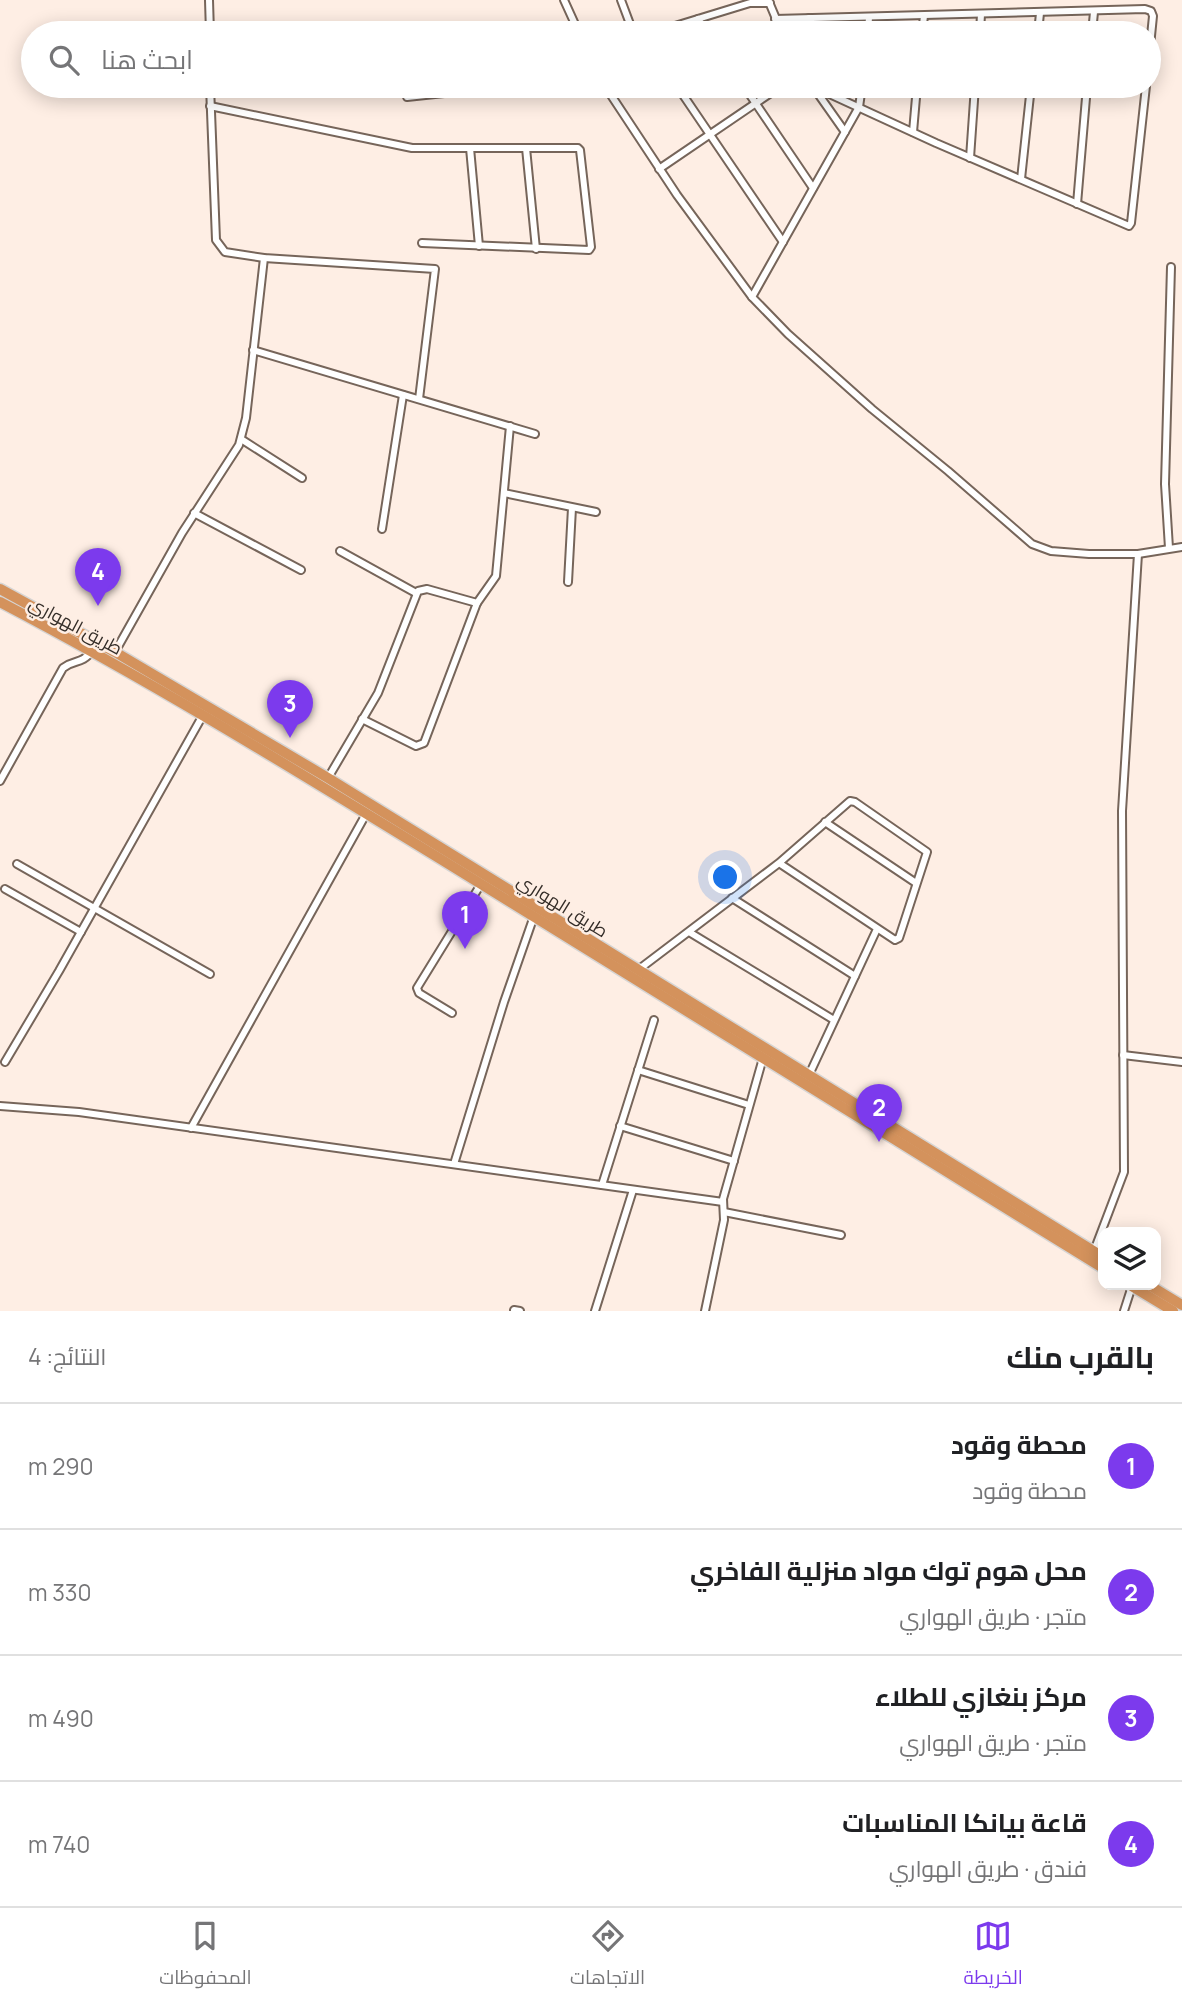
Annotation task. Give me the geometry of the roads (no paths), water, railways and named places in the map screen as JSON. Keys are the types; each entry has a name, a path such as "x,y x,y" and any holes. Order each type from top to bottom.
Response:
{"highway":[{"name":"طريق الهواري","path":"0,589 93,650 764,1058 1098,1253"},
{"name":"طريق الهواري","path":"0,602 115,652 328,778 809,1075 884,1127 1098,1265"},
{"path":"1138,1290 1173,1311"},
{"path":"1157,1290 1182,1305"}],"street":[{"path":"209,0 210,21"},
{"path":"564,0 574,21"},
{"path":"621,0 629,21"},
{"path":"691,21 750,3 769,2 775,19 1145,9 1151,11 1152,21"},
{"path":"1093,21 1094,12"},
{"path":"1039,21 1040,13"},
{"path":"981,14 981,21"},
{"path":"923,21 924,16"},
{"path":"869,17 869,21"},
{"path":"210,98 216,240 225,252 264,258 435,270 419,399"},
{"path":"613,98 659,169 752,297 788,334 872,409 1032,544 1051,551 1076,553 1138,554 1182,547"},
{"path":"685,98 783,242"},
{"path":"752,98 813,188"},
{"path":"659,169 763,98"},
{"path":"821,98 845,132"},
{"path":"839,98 1129,226 1132,223 1145,98"},
{"path":"752,297 859,107 860,98"},
{"path":"913,132 916,98"},
{"path":"970,158 974,98"},
{"path":"1021,179 1030,98"},
{"path":"1077,204 1086,98"},
{"path":"210,106 412,148 580,150 591,247 587,251 422,243"},
{"path":"470,148 479,246"},
{"path":"526,148 536,248"},
{"path":"115,652 194,513 241,439 246,418 264,258"},
{"path":"1169,548 1166,484 1171,267"},
{"path":"253,350 535,434"},
{"path":"382,529 403,395"},
{"path":"362,719 416,746 424,743 477,603 496,576 510,426"},
{"path":"241,439 303,478"},
{"path":"504,493 596,512"},
{"path":"568,582 572,508"},
{"path":"194,513 301,570"},
{"path":"340,551 416,593"},
{"path":"1107,1227 1124,1172 1122,811 1138,554"},
{"path":"328,778 377,692 416,593 427,589 477,603"},
{"path":"0,781 63,668 82,662 93,650"},
{"path":"5,1062 203,715"},
{"path":"638,970 779,863 847,802 855,802 926,851 897,940 893,940 779,863"},
{"path":"191,1128 366,814"},
{"path":"825,822 916,883"},
{"path":"17,864 210,974"},
{"path":"452,1013 419,993 417,988 481,884"},
{"path":"5,890 81,932"},
{"path":"732,898 855,976"},
{"path":"454,1164 504,1002 534,916"},
{"path":"809,1075 877,929"},
{"path":"689,932 834,1020"},
{"path":"602,1185 654,1020"},
{"path":"1124,1055 1182,1062"},
{"path":"705,1311 724,1212 723,1202 764,1058"},
{"path":"638,1070 749,1105"},
{"path":"0,1105 79,1112 723,1202"},
{"path":"620,1126 734,1161"},
{"path":"595,1311 633,1190"},
{"path":"724,1212 841,1235"},
{"path":"1124,1311 1130,1290"}],"place":[{"name":"قاعة بيانكا المناسبات","path":"98,606"},
{"name":"مركز بنغازي للطلاء","path":"290,738"},
{"name":"محطة وقود","path":"465,949"},
{"name":"محل هوم توك مواد منزلية الفاخري","path":"879,1142"}]}
